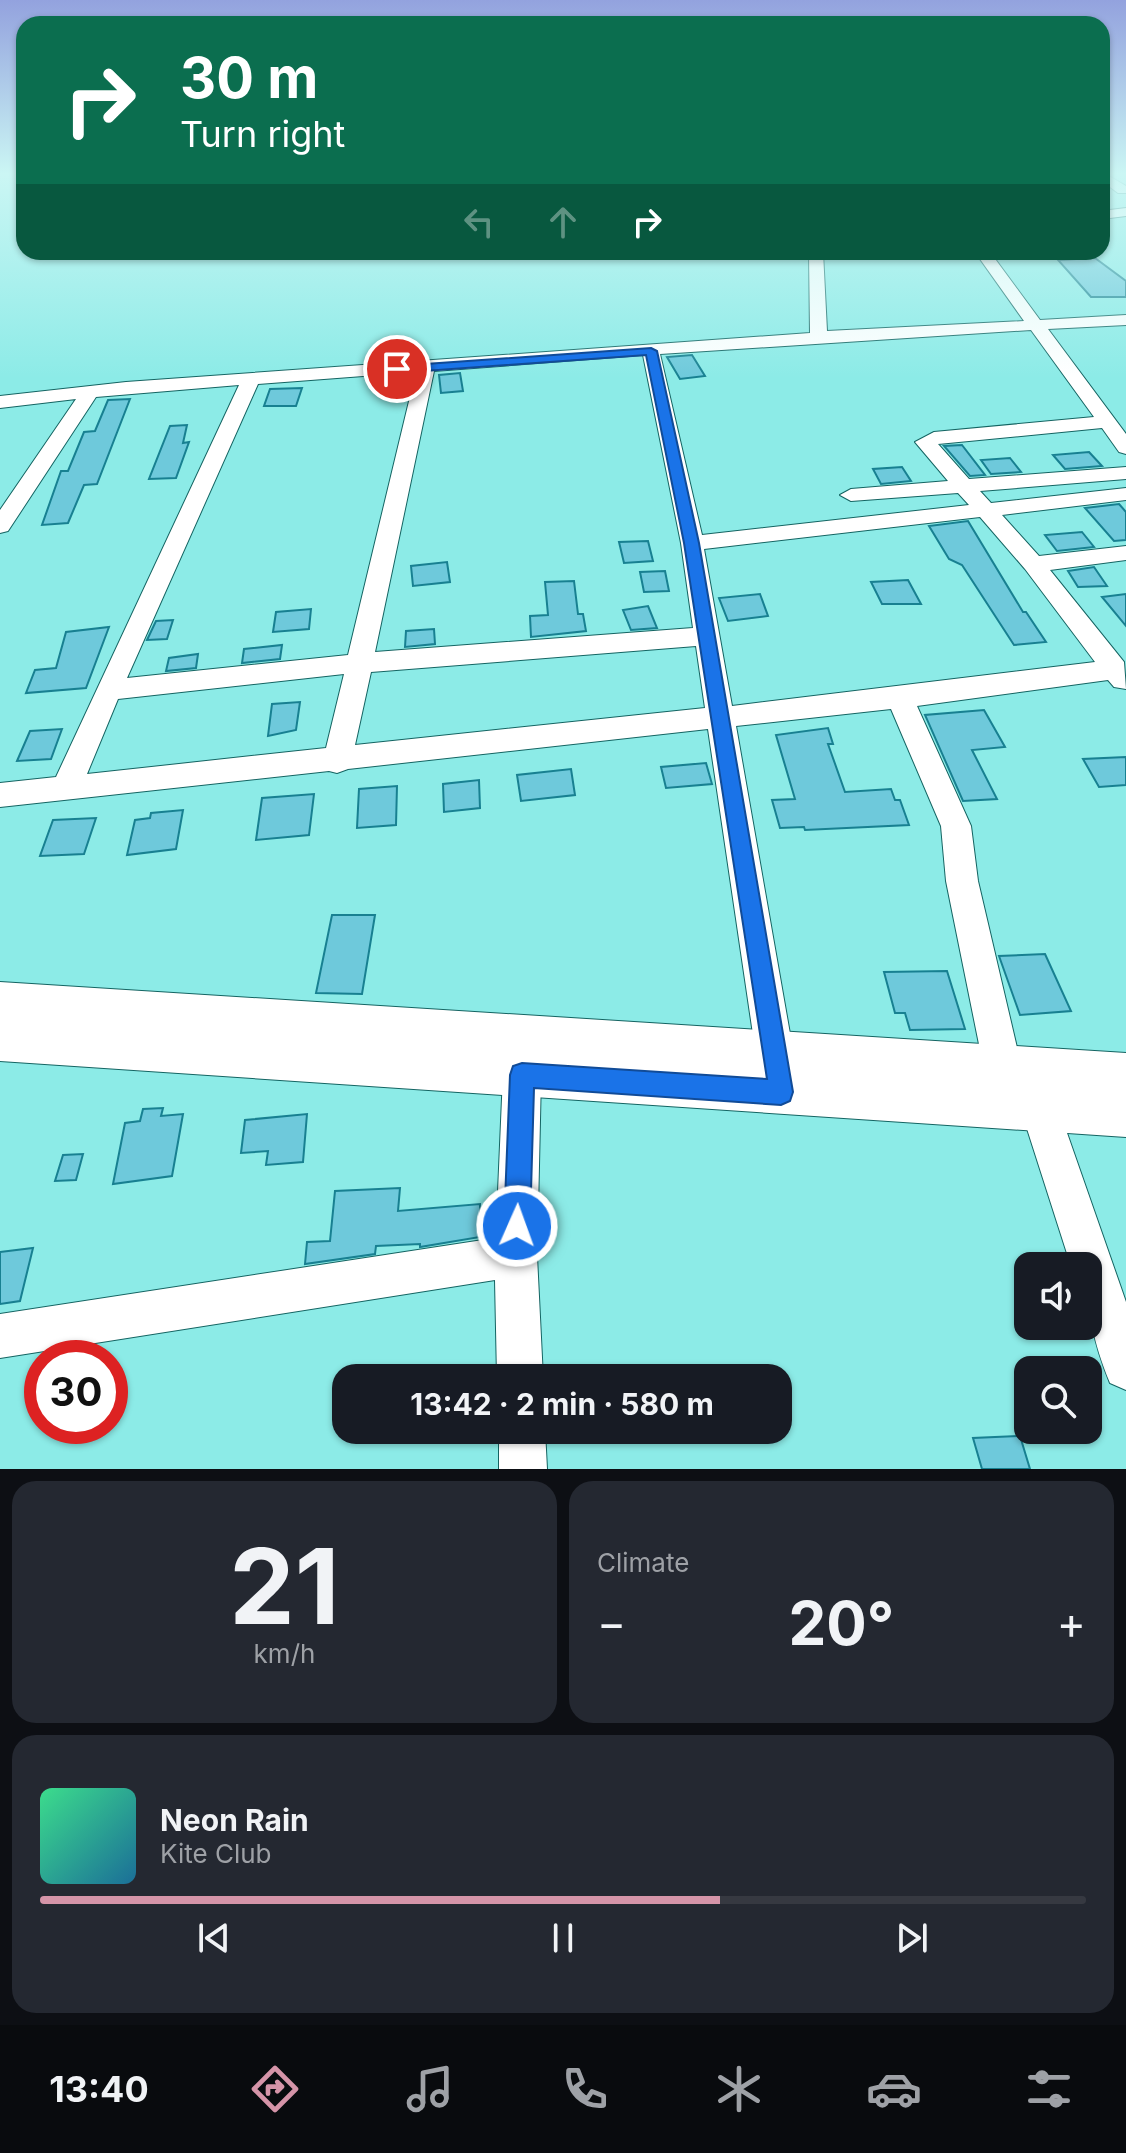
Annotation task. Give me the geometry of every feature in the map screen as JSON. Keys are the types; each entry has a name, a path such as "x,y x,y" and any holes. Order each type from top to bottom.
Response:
{"main road":[{"path":"0,1003 778,1073 1040,1110 1126,1114"},
{"path":"0,1039 522,1075 1003,1069 1126,1076"}],"street":[{"path":"816,260 820,337"},
{"path":"988,260 1126,448"},
{"path":"0,402 90,392 820,337 1126,320"},
{"path":"651,351 692,543 778,1073"},
{"path":"337,762 426,367"},
{"path":"66,788 250,381"},
{"path":"0,526 90,392"},
{"path":"1107,422 925,439 928,448 1033,564 1120,676"},
{"path":"851,495 1126,473"},
{"path":"692,543 1126,494"},
{"path":"1033,564 1126,553"},
{"path":"108,690 360,663 708,636"},
{"path":"0,795 337,762 721,716 1120,676"},
{"path":"900,698 956,826 962,881 1003,1069"},
{"path":"520,1364 516,1256 522,1075"},
{"path":"1040,1110 1126,1367"},
{"path":"0,1336 516,1256"},
{"path":"522,1444 523,1469"}],"building":[{"path":"1058,260 1098,260 1126,281 1126,297 1091,297"},
{"path":"692,355 705,376 680,379 667,357"},
{"path":"460,373 463,391 441,393 439,375"},
{"path":"302,388 296,406 264,406 270,389"},
{"path":"130,399 97,484 84,485 68,523 42,525 61,471 68,471 84,432 95,431 108,400"},
{"path":"187,425 183,443 189,442 176,478 149,479 170,426"},
{"path":"962,445 985,475 970,476 944,446"},
{"path":"1089,452 1102,466 1065,469 1053,455"},
{"path":"1010,458 1021,472 991,474 981,460"},
{"path":"902,467 911,481 881,484 873,469"},
{"path":"1119,504 1126,512 1126,540 1114,541 1085,508"},
{"path":"968,521 1023,612 1046,642 1014,645 962,565 949,559 929,526"},
{"path":"1082,532 1094,547 1057,551 1045,535"},
{"path":"648,541 653,561 624,563 619,542"},
{"path":"447,562 450,582 413,586 411,566"},
{"path":"1094,567 1107,586 1078,587 1068,571"},
{"path":"665,571 669,591 644,592 640,572"},
{"path":"908,580 921,604 882,604 871,582"},
{"path":"574,581 578,614 583,614 586,631 531,637 530,616 548,615 545,582"},
{"path":"760,594 768,616 728,621 719,598"},
{"path":"1126,594 1126,626 1102,597"},
{"path":"648,606 657,628 631,630 623,610"},
{"path":"311,609 309,629 273,632 276,612"},
{"path":"173,620 167,639 147,640 156,621"},
{"path":"109,627 86,688 26,693 35,670 56,668 66,632"},
{"path":"434,629 435,644 405,647 406,631"},
{"path":"282,645 280,659 242,663 244,649"},
{"path":"198,654 196,668 166,671 169,658"},
{"path":"300,702 296,730 268,736 272,704"},
{"path":"984,710 1005,747 972,750 997,799 963,801 925,715"},
{"path":"828,728 833,744 828,744 845,792 891,789 895,800 900,800 909,825 805,830 804,827 780,828 772,800 795,799 776,735"},
{"path":"62,729 51,759 17,761 30,731"},
{"path":"1126,757 1126,785 1099,787 1083,759"},
{"path":"706,763 712,784 666,788 661,767"},
{"path":"571,769 575,795 521,801 517,775"},
{"path":"479,780 480,808 444,812 443,784"},
{"path":"397,786 396,825 357,828 359,789"},
{"path":"314,794 309,835 256,840 262,798"},
{"path":"183,810 176,849 127,855 135,820 150,818 151,813"},
{"path":"96,818 84,854 40,856 53,820"},
{"path":"332,915 375,915 362,994 316,993"},
{"path":"1045,954 1071,1011 1020,1015 999,956"},
{"path":"947,971 965,1029 910,1030 905,1013 895,1013 884,972"},
{"path":"163,1108 161,1116 183,1114 172,1176 113,1184 125,1123 140,1121 143,1109"},
{"path":"307,1114 303,1162 266,1165 268,1151 241,1153 245,1120"},
{"path":"83,1154 76,1180 55,1181 63,1155"},
{"path":"400,1188 398,1211 480,1204 480,1237 420,1247 420,1244 376,1246 375,1254 305,1264 307,1242 330,1241 335,1191"},
{"path":"33,1248 20,1301 0,1304 0,1252"},
{"path":"1014,1436 1014,1444 1022,1444 1030,1469 982,1469 973,1438"}],"route":[{"path":"397,369 651,351 692,543 781,1092 522,1075 517,1226"}]}
